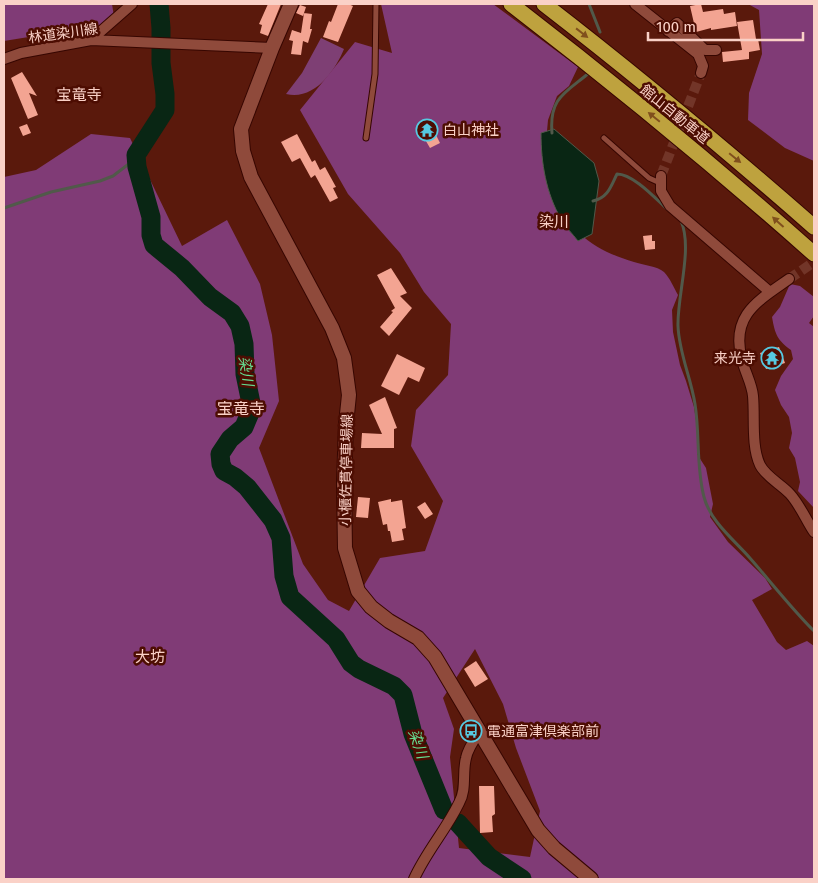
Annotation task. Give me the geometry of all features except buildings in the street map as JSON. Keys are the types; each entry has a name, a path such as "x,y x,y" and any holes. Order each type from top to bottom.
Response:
{"highway":[{"name":"館山自動車道","path":"511,4 587,62 713,166 814,254"},
{"name":"館山自動車道","path":"544,4 605,51 749,169 814,227"}],"main road":[{"name":"小櫃佐貫停車場線","path":"291,4 241,130 243,151 251,177 332,328 344,358 349,395 344,484 345,548 358,592 371,607 389,621 418,638 435,658 538,830 554,848 591,879"}],"street":[{"path":"92,40 132,4"},
{"path":"635,4 698,54 703,66 701,73"},
{"path":"668,31 677,23 705,50 716,50"},
{"name":"林道染川線","path":"4,59 21,53 92,40 272,48"},
{"path":"661,179 661,191 670,206 770,292"},
{"path":"789,278 751,308 739,332 740,352 753,393 755,449 760,465 769,477 783,486 792,496 814,532"},
{"path":"414,879 420,865 460,802 465,784 465,759 469,747 480,731"}],"lane":[{"path":"366,138 375,74 376,4"},
{"path":"604,138 649,178 661,179"}],"shaded area":[{"path":"4,4 112,4 115,23 4,41"},
{"path":"381,4 493,4 578,67 569,86 557,96 548,120 546,142 579,233 598,247 612,254 661,270 670,280 678,295 672,310 673,332 680,365 694,407 698,434 697,454 706,468 713,504 710,517 728,542 765,578 772,589 752,600 777,642 786,650 807,641 814,646 814,879 4,879 4,177 36,170 91,134 130,138 182,246 227,220 260,284 272,335 279,401 259,448 303,564 328,600 349,611 380,558 425,551 443,501 411,446 416,410 448,375 451,324 424,292 400,253 348,194 300,110 355,42 392,53","holes":["475,649 503,704 516,748 540,811 530,857 459,848 450,757 454,729 443,698"]},
{"path":"748,4 814,4 814,161 785,148 748,120 749,93 762,54 759,10"},
{"path":"321,38 344,49 335,66 329,75 314,89 296,95 286,94 302,73"},
{"path":"554,129 594,163 599,181 592,234 578,241 561,219 545,178 541,133"},
{"path":"790,284 800,286 814,297 814,316 809,323 814,327 814,508 798,491 800,482 795,458 789,448 792,433 789,417 781,405 775,390 781,376 793,359 791,350 777,336 772,317 780,307"}],"waterway":[{"name":"染川","path":"159,4 165,110 136,155 137,167 151,217 151,235 154,245 182,268 210,297 232,313 240,326 244,344 245,374 252,408 244,427 230,439 220,454 221,464 224,471 247,487 273,520 281,538 284,576 290,597 336,639 351,663 359,669 394,686 403,695 413,734 444,810"},
{"path":"589,4 600,32"},
{"path":"552,133 553,112 560,97 589,73"},
{"path":"4,208 51,192 100,181 113,176 130,163 136,155"},
{"path":"593,201 606,194 617,174 637,182 667,209"},
{"path":"681,221 684,232 685,258 678,326 695,404 700,474 704,497 711,514 723,530 814,631"},
{"name":"染川","path":"458,823 489,857 522,879"}],"tunnel":[{"path":"661,176 701,73"},
{"path":"789,279 814,262"}],"place":[{"name":"白山神社","path":"427,130"},
{"name":"来光寺","path":"772,358"},
{"name":"電通富津倶楽部前","path":"471,731"}],"district":[{"name":"宝竜寺","path":"79,95"},
{"name":"染川","path":"554,222"},
{"name":"宝竜寺","path":"241,408"},
{"name":"大坊","path":"150,657"}]}
